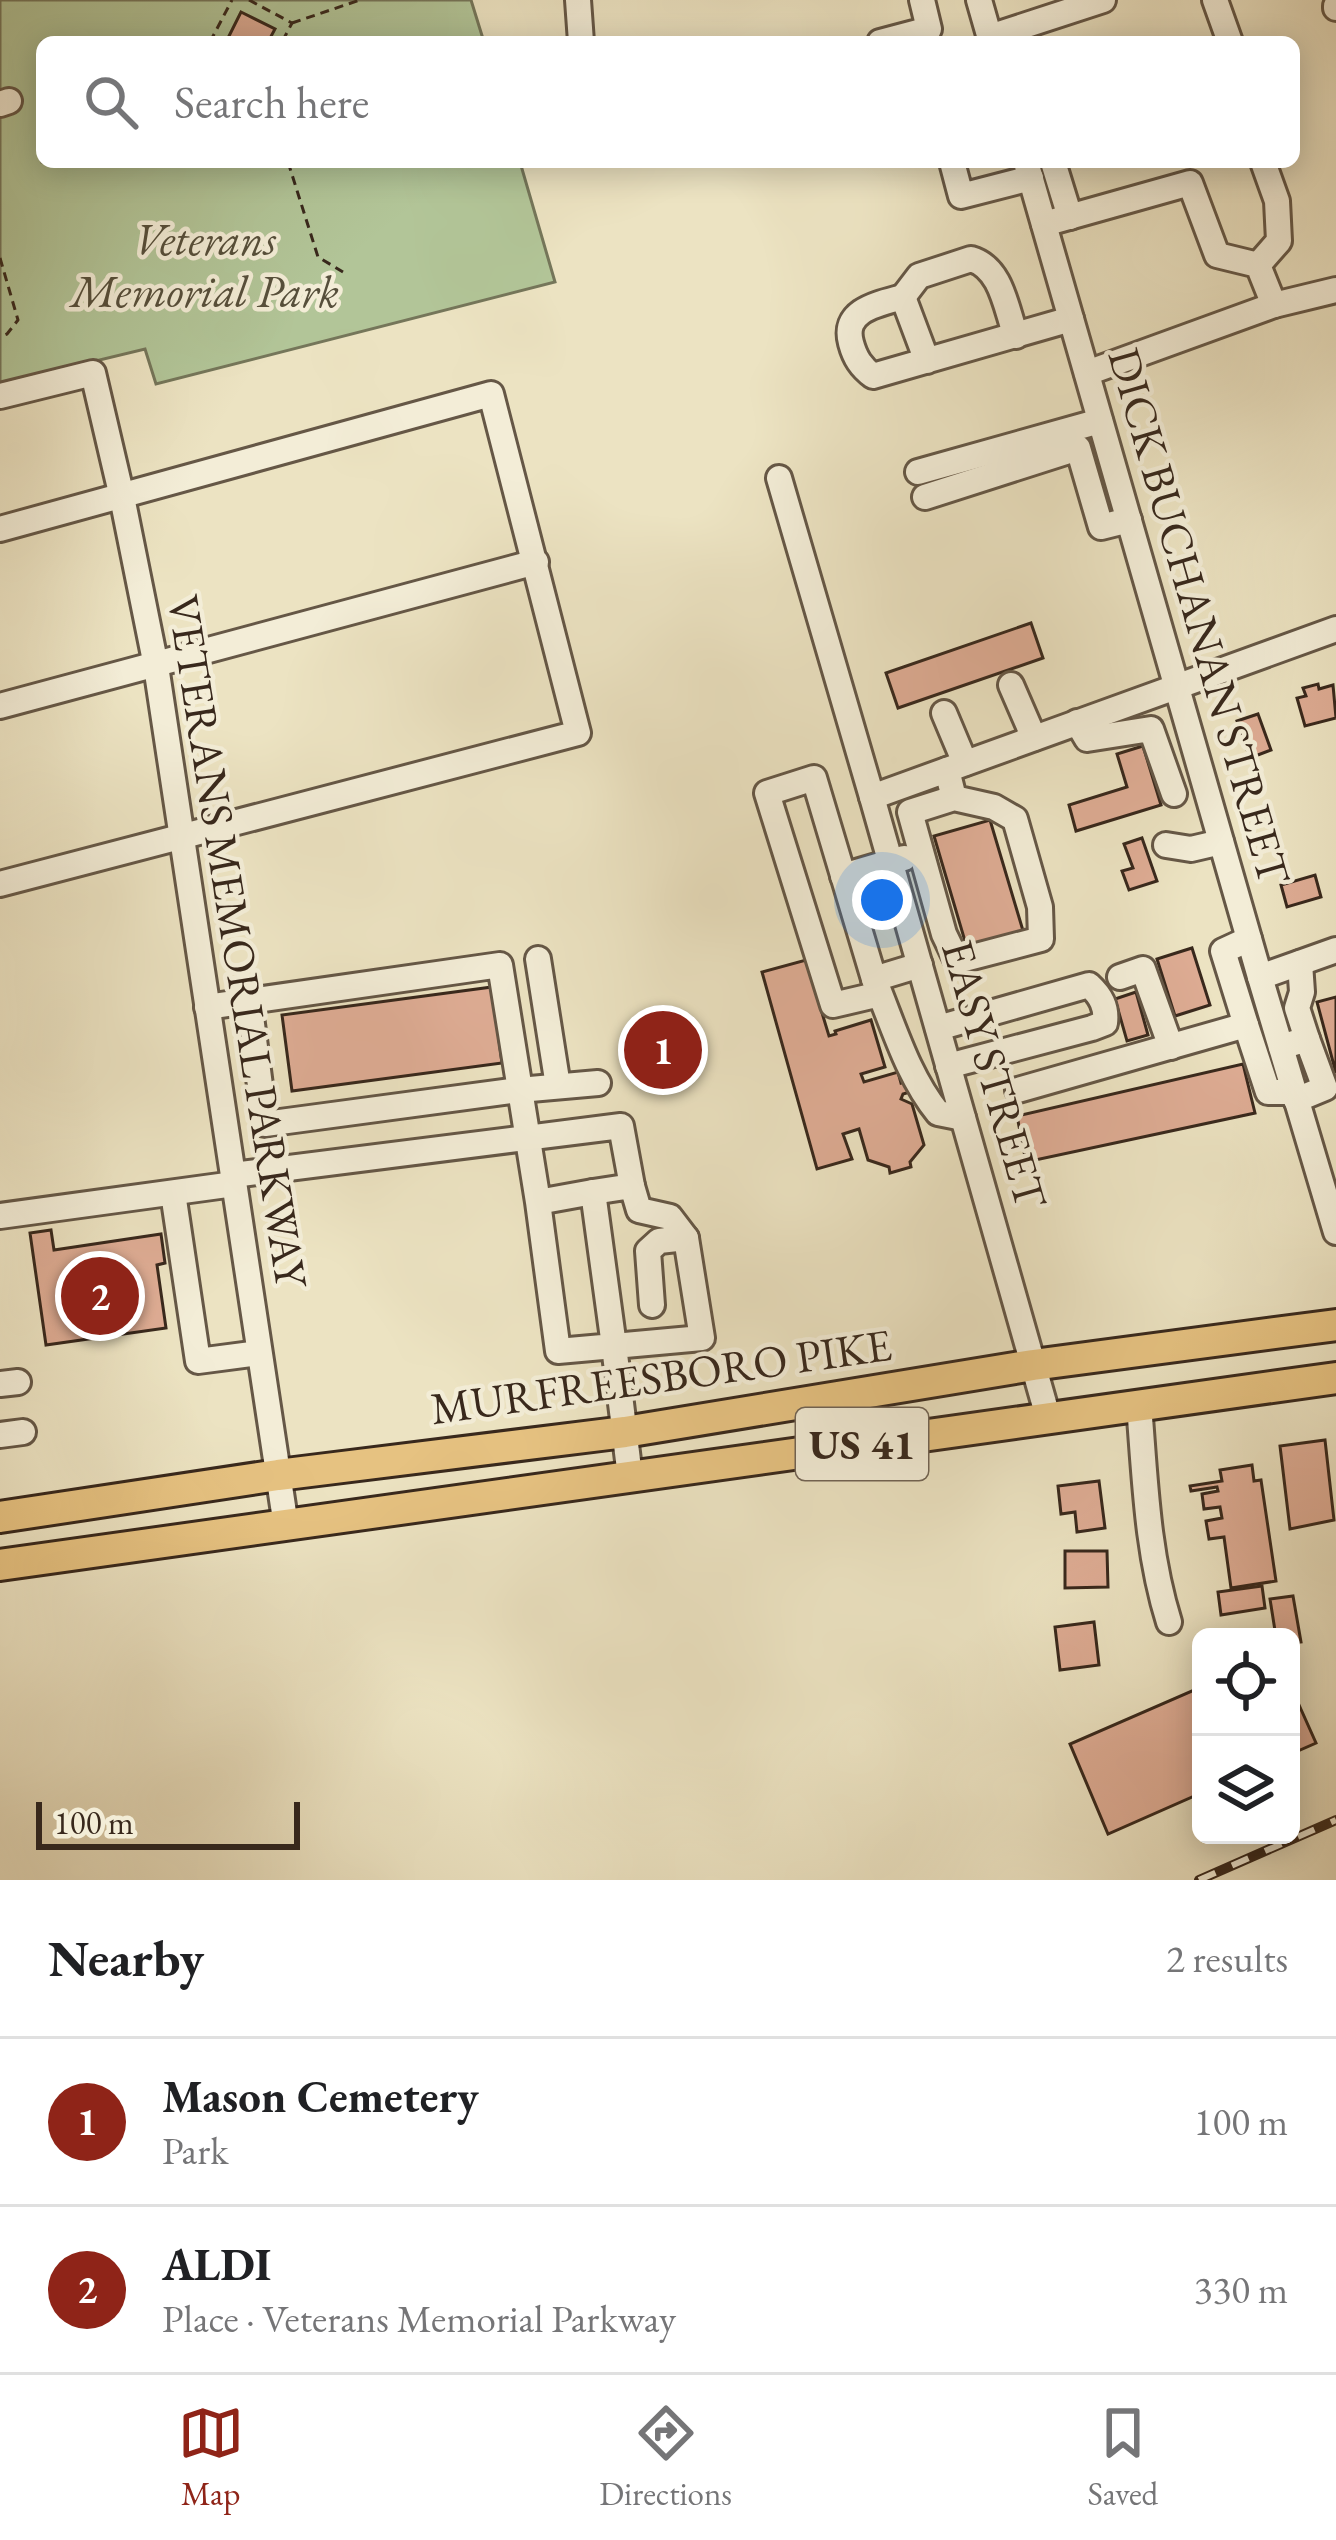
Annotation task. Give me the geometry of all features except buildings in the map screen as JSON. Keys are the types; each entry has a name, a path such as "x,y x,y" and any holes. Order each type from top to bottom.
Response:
{"main road":[{"name":"MURFREESBORO PIKE","path":"0,1517 278,1475 625,1432 1033,1365 1336,1325"},
{"name":"US 41","path":"0,1565 1336,1378"}],"street":[{"path":"578,0 581,36"},
{"path":"903,36 929,29 922,0"},
{"path":"979,0 990,36"},
{"path":"1032,33 1103,0"},
{"path":"1215,0 1228,36"},
{"path":"954,168 961,196 1028,170"},
{"path":"1055,168 1070,217"},
{"path":"1258,265 1279,241 1277,201 1265,168"},
{"name":"DICK BUCHANAN STREET","path":"1028,170 1280,1047 1295,1096 1326,1161 1336,1232"},
{"path":"1044,224 1186,172 1217,255 1258,265"},
{"path":"1016,336 995,274 971,259 920,277 903,297 867,308 852,320 849,333 861,366 873,376 1016,336 1071,319"},
{"path":"1258,265 1274,305"},
{"path":"1087,373 1274,305 1336,290"},
{"path":"903,297 927,361"},
{"name":"VETERANS MEMORIAL PARKWAY","path":"0,396 93,373 156,666 286,1526"},
{"path":"0,529 491,394 578,733 0,884"},
{"path":"917,472 1100,421"},
{"path":"926,497 1078,448 1101,527 1129,520"},
{"name":"EASY STREET","path":"778,478 1048,1417"},
{"path":"0,706 536,562"},
{"path":"872,797 1336,629"},
{"path":"1011,685 1034,738"},
{"path":"944,713 956,766 954,798"},
{"path":"1077,722 1087,739 1150,728 1174,794"},
{"path":"1163,761 1195,753"},
{"path":"944,934 877,987 833,1005 767,793 814,778 877,987 922,1094 938,1113 963,1118"},
{"path":"954,798 994,807 1015,819 1040,908 1041,939 957,961 944,934 910,812 954,798"},
{"path":"1166,845 1191,849 1221,842"},
{"path":"843,875 920,855"},
{"path":"1249,939 1223,951 1268,1093 1295,1096 1325,1088 1298,1008 1300,963"},
{"path":"1260,977 1336,950"},
{"path":"538,959 558,1086"},
{"path":"0,1216 172,1193 408,1152 527,1136 621,1126 639,1210 670,1217 686,1238 702,1338 654,1322 614,1346 558,1351 538,1202 527,1136 519,1090 500,965 207,1006"},
{"path":"1120,977 1143,969 1171,1047"},
{"path":"896,1031 1089,985 1099,994 1105,1023 948,1066"},
{"path":"249,1001 266,1124 598,1083"},
{"path":"1018,1090 1246,1025"},
{"path":"1280,1047 1307,1039"},
{"path":"401,1106 408,1152"},
{"path":"538,1202 632,1186"},
{"path":"592,1192 630,1477"},
{"path":"172,1193 198,1361 260,1353"},
{"path":"654,1322 648,1251 658,1241 686,1238"},
{"path":"1139,1405 1151,1550 1169,1622"}],"path":[{"path":"213,36 232,0"},
{"path":"248,0 292,23"},
{"path":"285,36 292,23 360,0"},
{"path":"290,168 318,257 344,272"},
{"path":"0,258 18,320 0,337"}],"green space":[{"name":"Veterans Memorial Park","path":"0,0 471,0 482,36 36,36 36,168 522,168 555,282 156,384 145,349 0,384"}],"railway":[{"path":"1199,1880 1336,1820"}],"place":[{"name":"Mason Cemetery","path":"663,1050"},
{"name":"ALDI","path":"100,1296"}]}
